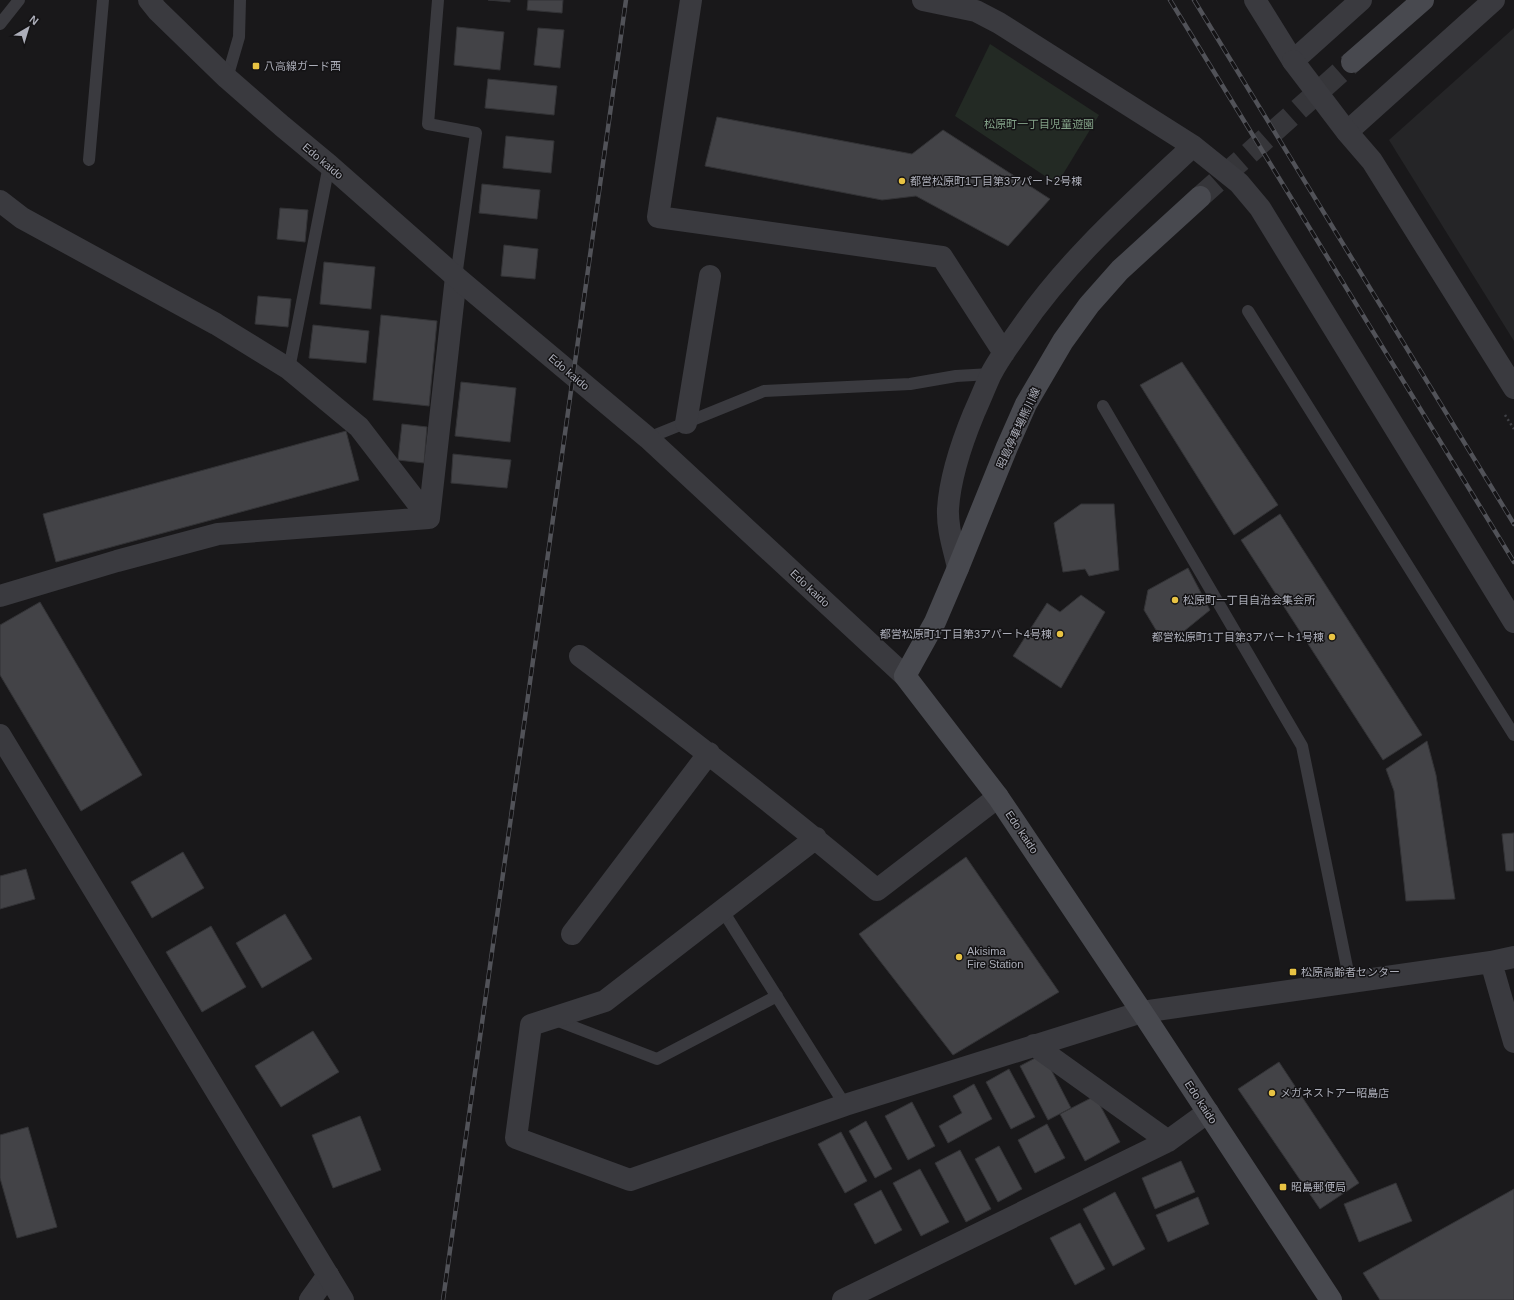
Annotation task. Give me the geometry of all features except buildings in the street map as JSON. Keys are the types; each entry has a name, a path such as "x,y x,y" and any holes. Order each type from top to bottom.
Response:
{"main road":[{"path":"1352,62 1423,0"},
{"name":"昭島停車場熊川線","path":"905,676 935,622 1026,404 1063,341 1089,305 1120,270 1200,197"},
{"name":"Edo kaido","path":"905,676 998,797 1142,1012 1331,1300"}],"street":[{"name":"Edo kaido","path":"149,0 157,10 227,78 329,165 456,277 648,438 905,676"},
{"path":"691,0 658,217 942,257 1004,353"},
{"path":"923,0 978,6 999,23 1192,146 1239,183 1260,208 1514,622"},
{"path":"1255,0 1292,61 1347,132 1372,161 1514,388"},
{"path":"1292,61 1360,0"},
{"path":"1347,132 1494,0"},
{"path":"958,568 951,537 948,509 953,479 964,436 991,374 1038,302 1078,256 1192,146"},
{"path":"0,201 22,218 216,324 290,369 359,427 428,518"},
{"path":"686,423 710,276"},
{"path":"428,518 456,277"},
{"path":"0,596 118,561 218,534 428,518"},
{"path":"580,656 709,753 816,838 877,890 998,797"},
{"path":"0,735 343,1300"},
{"path":"572,934 709,753"},
{"path":"816,838 605,1001 531,1025 516,1138 630,1180 845,1105 1142,1012 1491,962 1514,957"},
{"path":"1491,962 1514,1042"},
{"path":"1034,1045 1168,1141"},
{"path":"843,1300 1168,1141 1208,1112"},
{"path":"310,1300 328,1275"}],"lane":[{"path":"0,24 19,0"},
{"path":"88,160 103,0"},
{"path":"227,78 240,37 240,0"},
{"path":"438,0 428,124 476,133 456,277"},
{"path":"290,369 329,165"},
{"path":"1248,311 1514,735"},
{"path":"648,438 764,391 910,384 956,376 991,374"},
{"path":"1103,406 1302,746 1350,982"},
{"path":"723,911 845,1105"},
{"path":"551,1018 657,1059 777,996"}],"shaded area":[{"path":"1514,28 1514,341 1389,140"}],"green space":[{"name":"松原町一丁目児童遊園","path":"990,44 1099,115 1057,184 955,116"}],"tunnel":[{"path":"1200,197 1352,62"}],"railway":[{"path":"443,1300 626,0"},
{"path":"1170,0 1514,562"},
{"path":"1194,0 1514,524"}],"place":[{"name":"八高線ガード西","path":"256,66"},
{"name":"都営松原町1丁目第3アパート2号棟","path":"902,181"},
{"name":"松原町一丁目自治会集会所","path":"1175,600"},
{"name":"都営松原町1丁目第3アパート4号棟","path":"1060,634"},
{"name":"都営松原町1丁目第3アパート1号棟","path":"1332,637"},
{"name":"Akisima Fire Station","path":"959,957"},
{"name":"松原高齢者センター","path":"1293,972"},
{"name":"メガネストアー昭島店","path":"1272,1093"},
{"name":"昭島郵便局","path":"1283,1187"}]}
